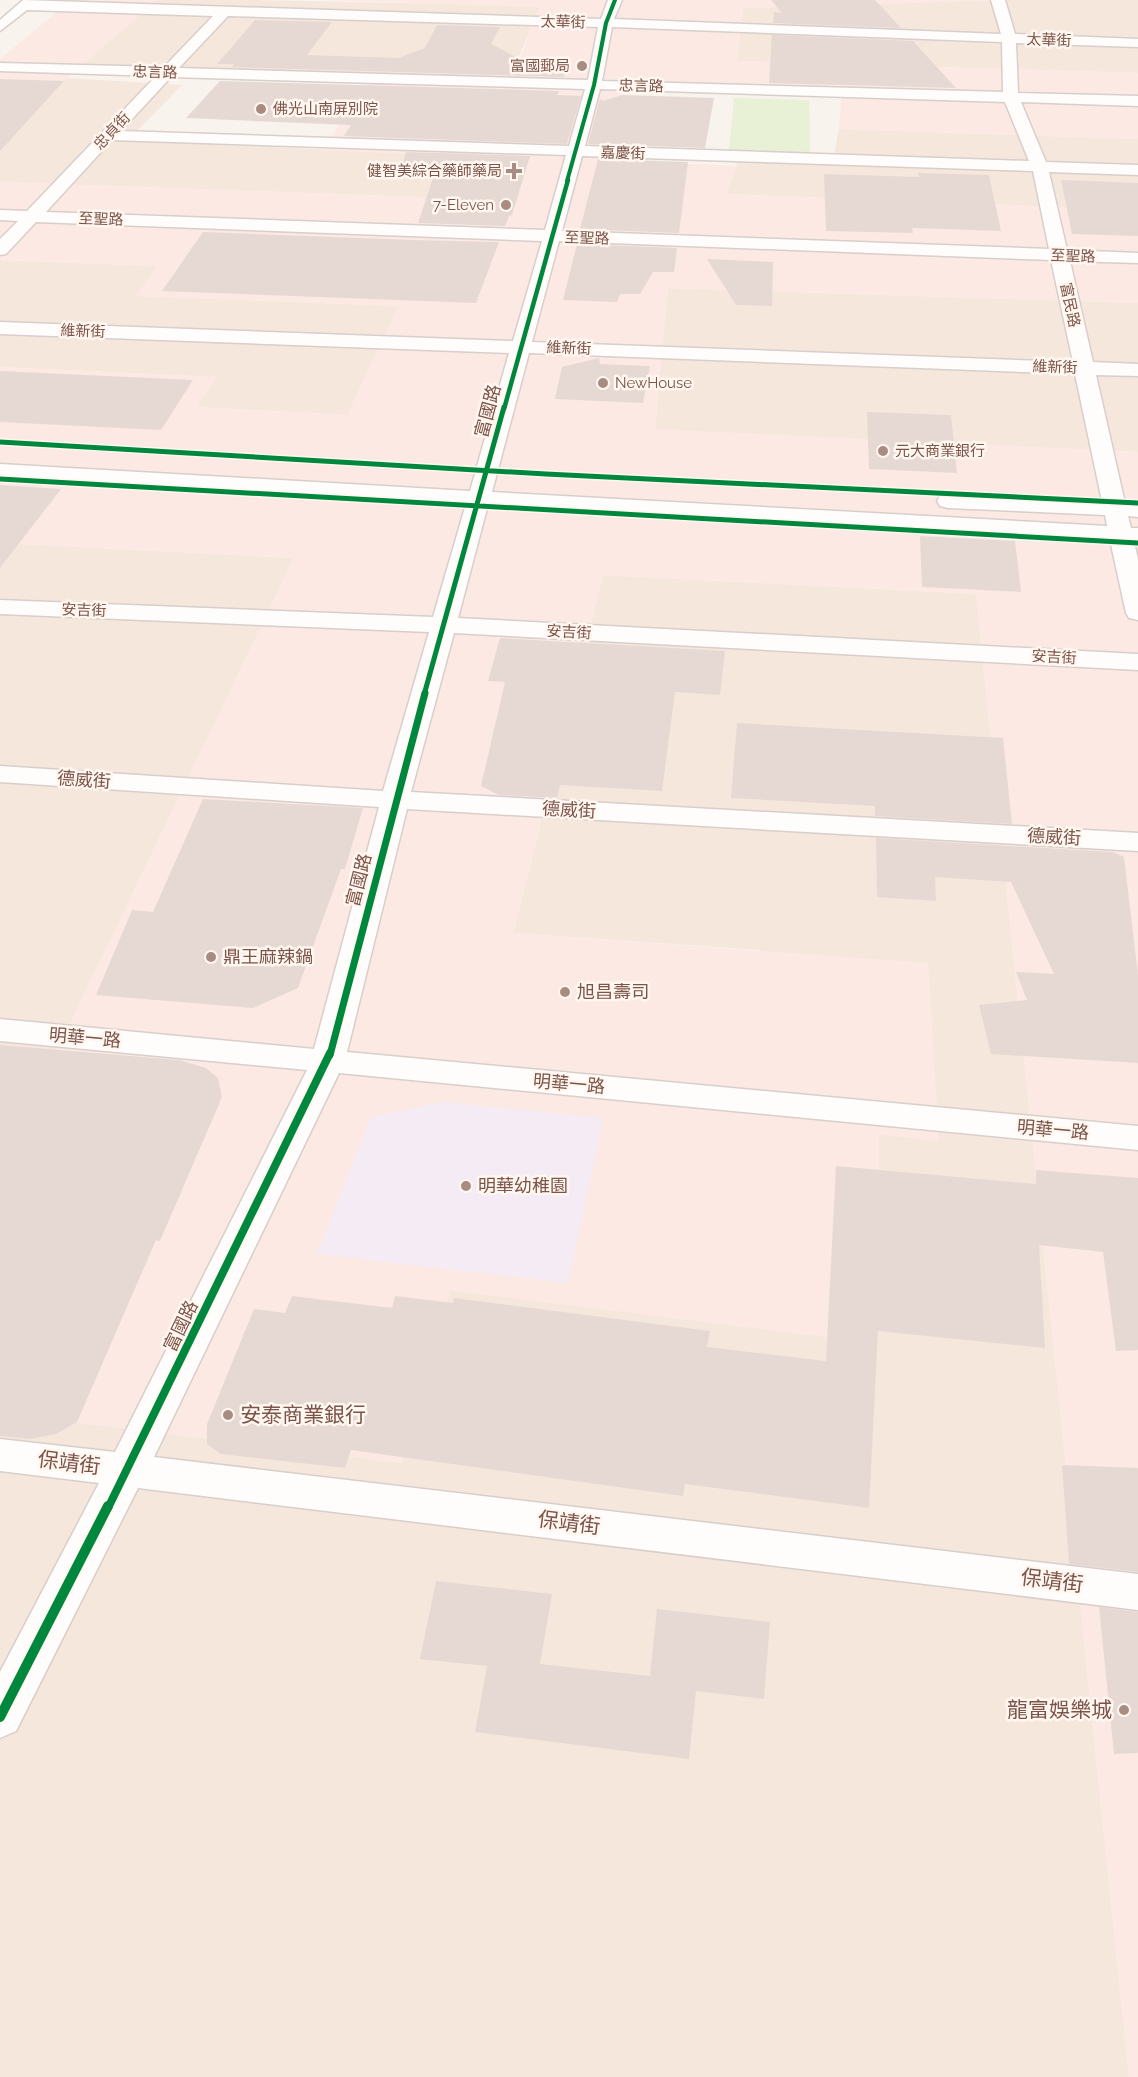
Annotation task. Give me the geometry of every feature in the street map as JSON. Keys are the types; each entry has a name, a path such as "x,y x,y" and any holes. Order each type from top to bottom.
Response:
{"street":[{"name":"富國路","path":"0,1717 126,1470 328,1061 395,800 594,85 606,23 615,0"},
{"name":"富民路","path":"998,0 1009,38 1011,97 1040,166 1114,509 1129,534 1138,614"},
{"name":"太華街","path":"28,3 224,12 606,23 1138,43"},
{"path":"0,27 28,3"},
{"name":"忠貞街","path":"0,250 224,12"},
{"name":"忠言路","path":"0,67 1138,101"},
{"name":"嘉慶街","path":"108,135 1138,170"},
{"name":"至聖路","path":"0,215 1138,258"},
{"name":"維新街","path":"0,328 1138,370"},
{"path":"0,450 482,488 1129,534"},
{"path":"0,471 1138,510"},
{"name":"安吉街","path":"0,607 444,625 1138,662"},
{"name":"德威街","path":"0,774 395,800 1138,842"},
{"name":"明華一路","path":"0,1030 1138,1138"},
{"name":"保靖街","path":"0,1455 1138,1592"}],"shaded area":[{"path":"72,0 157,0 0,136 0,59"},
{"path":"157,0 540,6 510,78 82,65"},
{"path":"318,0 1001,0 743,8 737,61 1138,73 1138,139 839,129 842,88 624,81 603,160 737,166 726,194 1138,210 1138,303 668,288 655,429 1138,452 1138,2077 1129,2077 976,594 603,575 513,933 928,963 939,1141 879,1134 877,1343 450,1290 402,1463 0,1413 0,1169 294,558 0,543 0,367 217,377 197,407 347,415 398,306 136,296 157,266 0,260 0,182 447,198 476,157 323,150 369,80 510,85 539,7"},
{"path":"1001,0 1138,0 1138,73 737,61 743,8"},
{"path":"66,78 182,85 128,140 477,157 447,198 0,182 0,136"},
{"path":"839,129 1138,139 1138,210 725,194 737,166 736,162 832,165"},
{"path":"0,260 157,266 137,296 399,306 348,415 196,407 217,377 0,367"},
{"path":"667,288 1138,303 1138,452 655,430"},
{"path":"0,543 294,558 0,1169"},
{"path":"603,575 976,594 1129,2077 0,2077 0,1413 402,1463 450,1290 877,1343 879,1134 939,1141 759,950 513,933"},
{"name":"明華幼稚園","path":"443,1102 603,1118 568,1283 317,1254 371,1117"}],"green space":[{"path":"734,98 809,100 810,154 729,152"}],"building":[{"path":"771,0 875,0 901,28 773,23 774,12 782,13"},
{"path":"255,20 332,22 307,55 398,58 425,48 437,25 500,27 491,44 536,67 568,68 564,77 232,67 234,64 217,64"},
{"path":"772,35 913,41 956,88 769,83"},
{"path":"0,79 64,81 0,151"},
{"path":"220,81 559,91 557,95 581,96 567,144 344,136 351,125 186,118"},
{"path":"622,95 714,98 705,148 588,144 600,99 603,101"},
{"path":"406,152 530,156 512,215 509,216 505,226 418,223 436,169 402,168"},
{"path":"598,159 688,162 679,233 580,229"},
{"path":"918,173 989,175 1001,231 912,228 913,233 826,231 824,174 919,177"},
{"path":"1061,180 1138,183 1138,236 1072,234"},
{"path":"203,232 499,242 476,303 162,291"},
{"path":"577,244 677,248 674,272 653,272 640,294 620,294 617,302 563,300"},
{"path":"707,259 773,262 772,306 736,305"},
{"name":"NewHouse","path":"599,358 600,364 650,366 643,403 555,399 562,367"},
{"path":"0,371 193,380 161,430 0,422"},
{"path":"867,412 951,415 957,473 869,469"},
{"path":"0,485 61,489 0,568"},
{"path":"920,536 1015,541 1021,592 922,587"},
{"path":"500,638 725,651 720,695 675,692 662,791 560,785 557,798 499,795 481,786 505,682 488,681"},
{"path":"737,723 1003,738 1012,824 875,816 875,806 731,798"},
{"path":"203,799 363,808 345,869 341,869 298,988 253,1008 96,995 132,910 153,912"},
{"path":"876,838 1113,852 1124,857 1138,975 1138,1063 991,1054 979,1005 1027,1000 1016,972 1054,974 1011,882 935,877 936,901 877,897"},
{"path":"0,1045 179,1060 206,1068 218,1078 222,1097 160,1241 156,1240 77,1422 56,1434 30,1439 0,1436"},
{"path":"836,1166 1036,1184 1036,1170 1138,1178 1138,1350 1116,1351 1103,1252 1039,1245 1045,1348 878,1331 869,1508 685,1484 683,1496 351,1450 345,1468 221,1454 207,1444 207,1424 254,1309 285,1313 292,1296 392,1308 395,1296 453,1303 454,1298 710,1331 707,1347 826,1361"},
{"path":"1062,1465 1138,1468 1138,1572 1069,1564"},
{"path":"436,1581 552,1594 540,1664 650,1676 657,1609 770,1622 764,1699 696,1691 689,1759 475,1732 487,1666 420,1659"},
{"name":"龍富娛樂城","path":"1099,1607 1138,1612 1138,1753 1114,1754"}],"cycle path":[{"path":"0,1717 127,1470 328,1061 395,800 594,85 606,23 615,0"},
{"path":"0,442 546,474 1138,503"},
{"path":"0,479 1138,543"}],"place":[{"name":"富國郵局","path":"582,66"},
{"name":"佛光山南屏別院","path":"261,109"},
{"name":"健智美綜合藥師藥局","path":"514,171"},
{"name":"7-Eleven","path":"506,205"},
{"name":"NewHouse","path":"603,383"},
{"name":"元大商業銀行","path":"883,451"},
{"name":"鼎王麻辣鍋","path":"211,957"},
{"name":"旭昌壽司","path":"565,992"},
{"name":"明華幼稚園","path":"466,1186"},
{"name":"安泰商業銀行","path":"228,1415"},
{"name":"龍富娛樂城","path":"1124,1710"}]}
